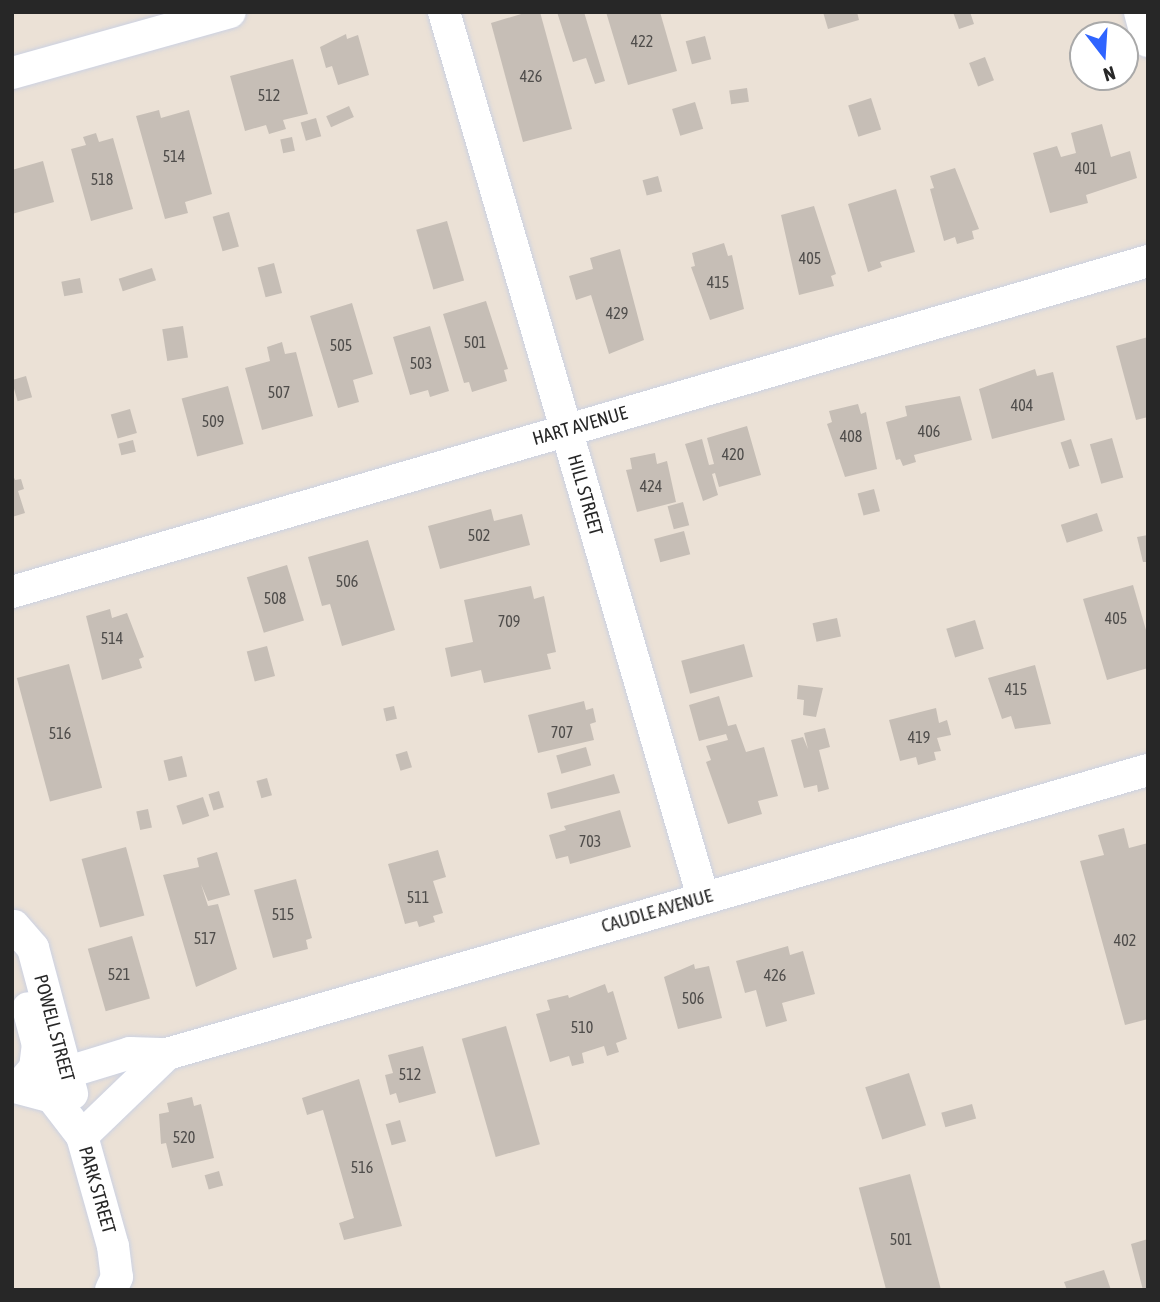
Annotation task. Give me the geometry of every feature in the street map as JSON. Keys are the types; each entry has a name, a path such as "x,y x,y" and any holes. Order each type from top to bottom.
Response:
{"street":[{"path":"12,73 230,12"},
{"name":"HILL STREET","path":"444,12 703,897"},
{"path":"1140,12 1148,41"},
{"name":"HART AVENUE","path":"12,592 1148,261"},
{"name":"CAUDLE AVENUE","path":"16,1087 130,1054 167,1054 1148,770"},
{"name":"POWELL STREET","path":"13,929 33,948 82,1136"},
{"name":"POWELL STREET","path":"12,957 38,1045 35,1068 16,1087"},
{"name":"CAUDLE AVENUE","path":"82,1136 167,1054"},
{"name":"PARK STREET","path":"16,1087 52,1097 82,1136 113,1245 117,1277 111,1290"}],"building":[{"path":"528,12 540,12 572,129 523,142 491,23"},
{"path":"557,12 584,12 605,81 595,84 586,58 573,62"},
{"path":"606,12 660,12 677,71 628,85"},
{"path":"823,12 857,12 859,20 828,29"},
{"path":"953,12 970,12 974,24 959,29"},
{"path":"346,34 347,39 358,35 369,75 338,85 332,66 326,68 320,47"},
{"path":"705,36 711,59 692,64 686,41"},
{"path":"985,57 994,80 978,86 969,63"},
{"path":"293,59 308,114 283,120 286,129 269,134 266,125 245,131 230,76"},
{"path":"747,88 749,102 731,104 729,91"},
{"path":"871,98 881,129 858,137 848,105"},
{"path":"695,102 703,129 680,136 672,109"},
{"path":"349,106 354,117 331,127 326,116"},
{"path":"159,110 161,118 189,110 212,194 185,202 188,213 165,219 136,116"},
{"path":"316,118 321,136 306,141 301,122"},
{"path":"1102,124 1111,157 1130,151 1137,178 1086,195 1088,203 1050,213 1033,153 1057,146 1061,157 1076,153 1071,133"},
{"path":"96,133 99,142 113,138 133,209 91,221 71,149 86,145 83,137"},
{"path":"292,137 295,151 283,153 280,139"},
{"path":"43,161 54,202 12,214 12,170"},
{"path":"955,168 979,229 972,231 974,239 957,244 955,237 944,241 930,189 934,188 930,176"},
{"path":"658,176 662,191 647,196 643,180"},
{"path":"896,189 915,252 880,262 882,267 868,272 848,204"},
{"path":"814,206 836,274 831,276 834,286 799,295 781,215"},
{"path":"229,212 239,247 223,251 213,217"},
{"path":"447,221 464,281 433,289 416,230"},
{"path":"724,243 728,256 732,255 744,309 710,320 691,267 695,266 692,253"},
{"path":"620,249 644,340 609,354 591,295 576,300 569,276 593,269 590,258"},
{"path":"274,263 282,293 266,297 258,267"},
{"path":"152,268 156,280 123,291 119,279"},
{"path":"80,278 83,293 64,296 61,282"},
{"path":"486,301 508,369 504,370 507,381 472,392 469,382 464,383 443,314"},
{"path":"352,303 373,374 353,380 359,402 338,408 310,316"},
{"path":"183,326 188,358 167,361 162,329"},
{"path":"430,326 449,391 430,397 428,390 410,395 393,337"},
{"path":"1148,337 1148,417 1136,420 1116,346"},
{"path":"282,342 285,354 296,352 313,416 262,430 245,368 270,361 267,347"},
{"path":"1035,369 1037,376 1053,372 1065,420 992,439 979,389"},
{"path":"26,376 32,397 18,401 12,380"},
{"path":"228,386 244,444 197,456 182,398"},
{"path":"960,396 972,440 914,455 916,462 903,466 900,459 896,460 886,422 907,416 905,406"},
{"path":"858,404 861,414 866,412 877,469 845,477 827,424 832,422 829,411"},
{"path":"130,409 137,433 118,439 111,415"},
{"path":"747,426 761,475 719,487 715,473 712,474 718,495 703,501 685,444 702,439 709,465 714,464 707,438"},
{"path":"1112,438 1123,477 1101,484 1090,444"},
{"path":"1071,439 1080,466 1069,469 1061,442"},
{"path":"133,440 136,452 121,455 118,444"},
{"path":"655,453 657,464 667,461 676,502 637,512 626,470 632,469 630,458"},
{"path":"12,473 15,480 21,479 24,489 18,491 25,513 12,517"},
{"path":"874,489 880,511 864,516 858,493"},
{"path":"683,502 689,525 674,529 668,506"},
{"path":"491,509 494,521 522,514 530,545 440,569 428,526"},
{"path":"1097,513 1103,531 1067,543 1061,525"},
{"path":"684,531 690,554 660,562 654,539"},
{"path":"1148,535 1148,562 1143,562 1137,537"},
{"path":"368,540 395,630 342,646 330,604 322,606 308,557"},
{"path":"287,565 304,620 264,633 247,577"},
{"path":"1133,585 1148,637 1148,668 1107,680 1083,599"},
{"path":"531,586 534,599 544,596 556,652 547,654 551,669 484,683 481,670 451,677 445,648 473,642 464,600"},
{"path":"110,609 112,618 127,613 144,657 139,659 142,668 102,680 86,616"},
{"path":"837,618 841,637 816,642 813,623"},
{"path":"975,620 984,649 955,657 946,629"},
{"path":"744,644 753,677 690,694 681,661"},
{"path":"267,646 275,676 255,681 247,651"},
{"path":"69,664 102,788 50,802 17,678"},
{"path":"1035,665 1051,724 1015,729 1011,716 1002,719 988,678"},
{"path":"798,685 823,688 816,717 803,715 804,700 797,699"},
{"path":"719,696 728,726 736,724 746,752 764,747 778,796 758,801 762,814 728,824 706,762 711,760 706,746 728,740 726,734 699,741 689,705"},
{"path":"584,701 586,710 593,708 596,722 590,724 594,740 538,753 528,715"},
{"path":"394,706 397,719 386,721 383,708"},
{"path":"936,708 939,723 947,720 951,735 937,738 941,751 934,752 936,760 918,765 916,757 900,761 889,720"},
{"path":"825,728 830,747 819,750 829,789 818,792 817,785 804,788 791,740 803,737 808,749 804,733"},
{"path":"586,747 591,765 561,774 556,756"},
{"path":"407,751 412,767 400,771 396,755"},
{"path":"182,756 187,776 169,781 164,761"},
{"path":"614,774 620,793 551,809 547,793"},
{"path":"267,778 272,795 261,798 256,781"},
{"path":"219,791 224,807 213,810 208,794"},
{"path":"203,797 209,816 183,825 176,806"},
{"path":"148,809 152,828 140,830 136,811"},
{"path":"620,810 631,847 570,864 568,856 556,859 549,835 566,830 564,826"},
{"path":"1124,828 1129,848 1148,843 1148,1019 1125,1025 1080,861 1104,855 1098,835"},
{"path":"126,847 144,916 100,927 82,859"},
{"path":"438,850 446,877 433,881 443,913 433,916 435,922 419,927 417,921 405,924 388,864"},
{"path":"217,852 230,895 208,901 201,884 208,906 218,904 237,969 196,987 163,875 199,867 197,858"},
{"path":"296,879 312,938 306,940 308,949 273,958 254,890"},
{"path":"132,936 150,998 106,1011 88,949"},
{"path":"788,946 790,955 803,951 815,994 782,1003 787,1021 766,1027 756,990 745,993 736,961"},
{"path":"694,964 695,969 709,966 722,1018 678,1029 664,977"},
{"path":"605,984 608,993 613,991 627,1039 616,1043 619,1052 607,1056 604,1046 582,1053 584,1063 572,1066 569,1056 550,1062 536,1014 550,1010 547,1000 568,995 569,998"},
{"path":"506,1026 540,1144 496,1157 462,1039"},
{"path":"423,1046 436,1093 399,1103 396,1093 390,1095 385,1075 393,1073 388,1055"},
{"path":"909,1073 926,1125 882,1140 865,1087"},
{"path":"359,1079 402,1226 344,1240 339,1223 354,1218 323,1110 307,1115 302,1098"},
{"path":"192,1097 194,1106 201,1104 214,1158 172,1168 166,1143 161,1144 159,1114 169,1112 167,1103"},
{"path":"972,1104 976,1118 945,1127 941,1113"},
{"path":"400,1120 406,1141 392,1145 386,1124"},
{"path":"219,1171 223,1185 209,1190 205,1175"},
{"path":"910,1174 941,1290 886,1290 859,1188"},
{"path":"1148,1239 1148,1290 1143,1290 1131,1244"},
{"path":"1104,1270 1111,1290 1067,1290 1064,1282"}]}
